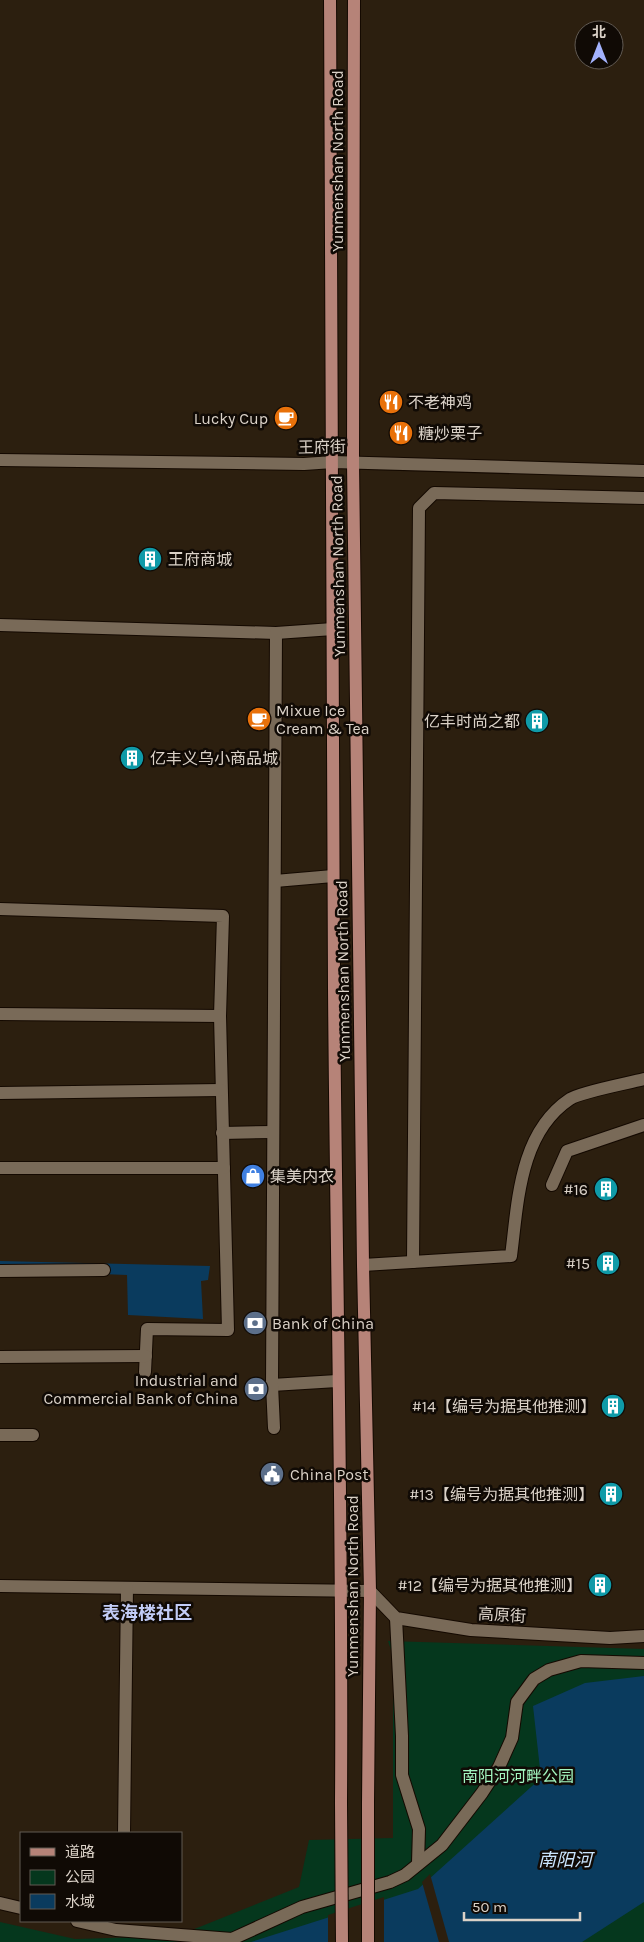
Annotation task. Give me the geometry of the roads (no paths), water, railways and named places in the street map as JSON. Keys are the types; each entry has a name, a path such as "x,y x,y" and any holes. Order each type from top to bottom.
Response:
{"main road":[{"name":"Yunmenshan North Road","path":"330,0 333,876 337,1381 342,1590 342,1942"},
{"name":"Yunmenshan North Road","path":"354,0 353,462 363,1265 370,1591 368,1942"}],"street":[{"name":"王府街","path":"0,460 304,464 353,462 644,471"},
{"path":"413,1262 420,508 434,493 644,498"},
{"path":"0,625 276,633 333,629"},
{"path":"274,1428 272,1385 276,633"},
{"path":"275,881 333,876"},
{"path":"0,910 223,916 220,1016 228,1330 147,1329 145,1372"},
{"path":"0,1014 220,1016"},
{"path":"363,1265 511,1256 524,1166 544,1122 571,1098 644,1079"},
{"path":"0,1093 222,1090"},
{"path":"552,1185 566,1151 644,1124"},
{"path":"222,1133 273,1132"},
{"path":"0,1168 224,1168"},
{"path":"0,1271 104,1270"},
{"path":"0,1357 146,1356"},
{"path":"272,1385 337,1381"},
{"path":"0,1435 33,1435"},
{"path":"0,1586 370,1591 396,1618 402,1775 419,1829 418,1863"},
{"path":"124,1832 127,1588"},
{"name":"高原街","path":"396,1618 471,1630 610,1638 644,1636"},
{"path":"87,1922 232,1939 302,1906 390,1882 404,1875 442,1845 491,1780 512,1738 517,1702 534,1679 548,1670 581,1661 644,1663"},
{"path":"0,1903 20,1908"}],"water":[{"path":"0,1261 210,1266 208,1280 201,1281 203,1319 128,1315 127,1275 0,1270"},
{"name":"南阳河","path":"644,1676 644,1902 582,1942 251,1942 418,1889 541,1778 533,1706 585,1683"}],"place":[{"name":"不老神鸡","path":"391,402"},
{"name":"Lucky Cup","path":"286,418"},
{"name":"糖炒栗子","path":"401,433"},
{"name":"王府商城","path":"150,559"},
{"name":"Mixue Ice Cream & Tea","path":"259,719"},
{"name":"亿丰时尚之都","path":"537,721"},
{"name":"亿丰义乌小商品城","path":"132,758"},
{"name":"集美内衣","path":"253,1176"},
{"name":"#16","path":"606,1189"},
{"name":"#15","path":"608,1263"},
{"name":"Bank of China","path":"255,1323"},
{"name":"Industrial and Commercial Bank of China","path":"256,1389"},
{"name":"#14【编号为据其他推测】","path":"613,1406"},
{"name":"China Post","path":"272,1474"},
{"name":"#13【编号为据其他推测】","path":"611,1494"},
{"name":"#12【编号为据其他推测】","path":"600,1585"}],"district":[{"name":"表海楼社区","path":"147,1613"}],"park label":[{"name":"南阳河河畔公园","path":"518,1776"}]}
